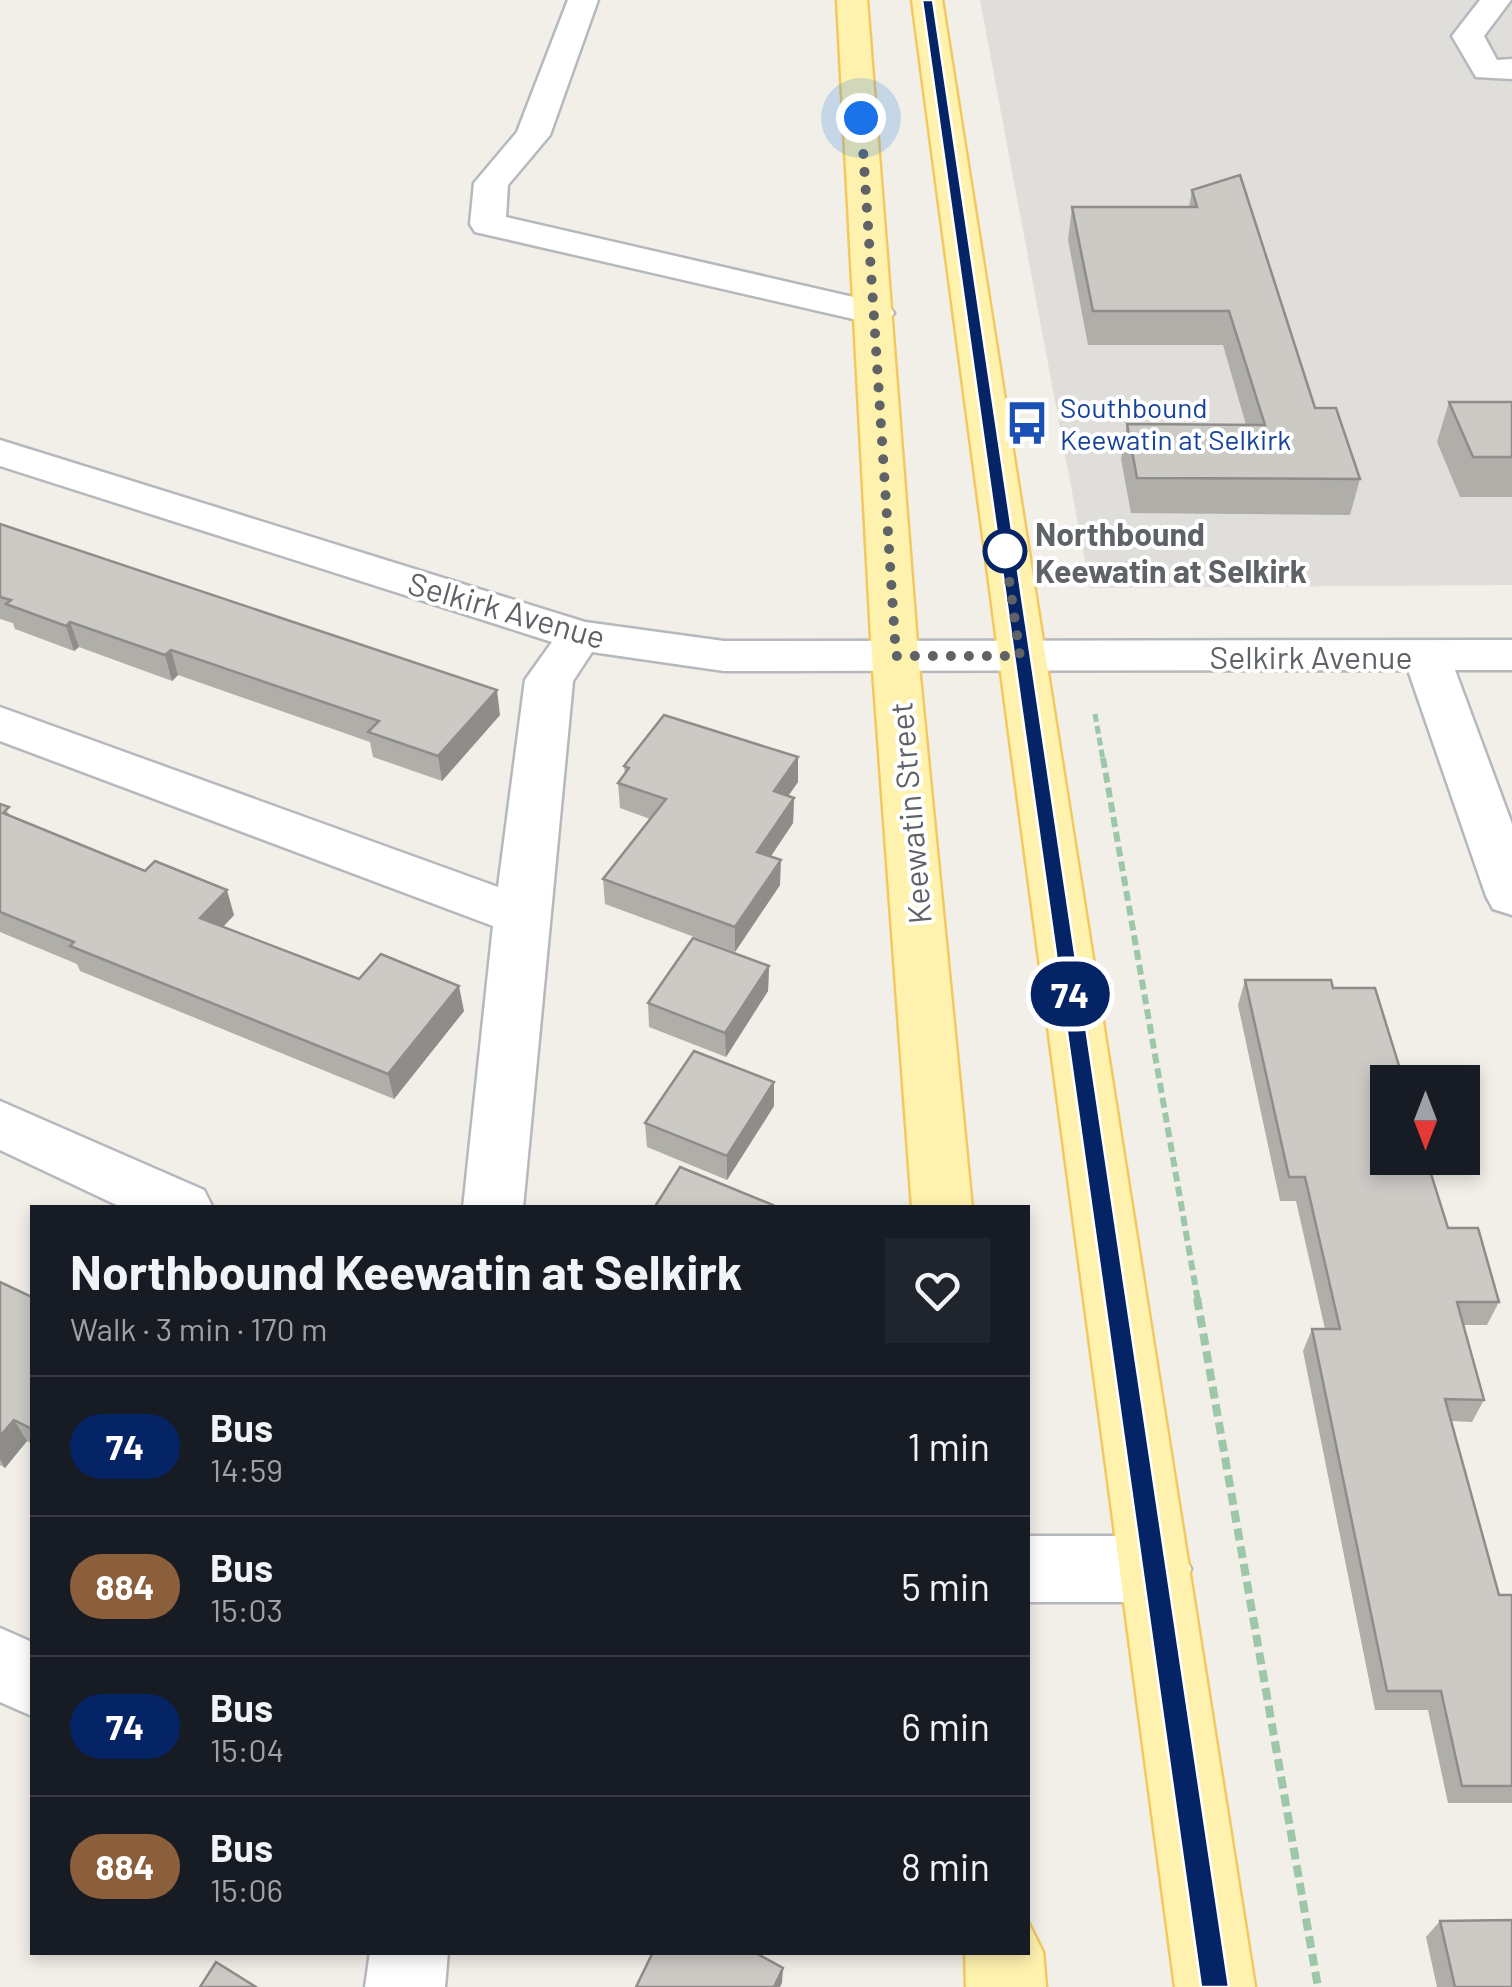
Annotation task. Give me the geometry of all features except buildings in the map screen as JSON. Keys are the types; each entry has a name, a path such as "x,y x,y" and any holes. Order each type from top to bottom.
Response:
{"main road":[{"name":"Keewatin Street","path":"852,0 896,656 942,1205"},
{"path":"927,0 1215,1987"},
{"path":"1004,1955 1006,1987"}],"street":[{"path":"583,0 533,135 490,182 488,224 875,313"},
{"path":"1496,0 1468,36 1486,70 1512,69"},
{"name":"Selkirk Avenue","path":"0,452 580,636 724,656 1512,656"},
{"path":"493,1205 520,916 549,680 580,636"},
{"path":"1427,656 1512,896"},
{"path":"0,723 520,916"},
{"path":"0,1124 176,1205"},
{"path":"1030,1568 1156,1568"},
{"path":"0,1663 30,1679"},
{"path":"405,1987 409,1955"}],"path":[{"path":"1078,656 1102,737 1318,1987"}],"shaded area":[{"path":"980,0 1512,0 1512,585 1090,588"}],"bus line":[{"name":"74","path":"927,0 1215,1987"}],"place":[{"name":"Southbound Keewatin at Selkirk","path":"1027,423"},
{"name":"Northbound Keewatin at Selkirk","path":"1005,551"}],"route":[{"path":"861,118 896,656 1020,656 1005,551"}]}
